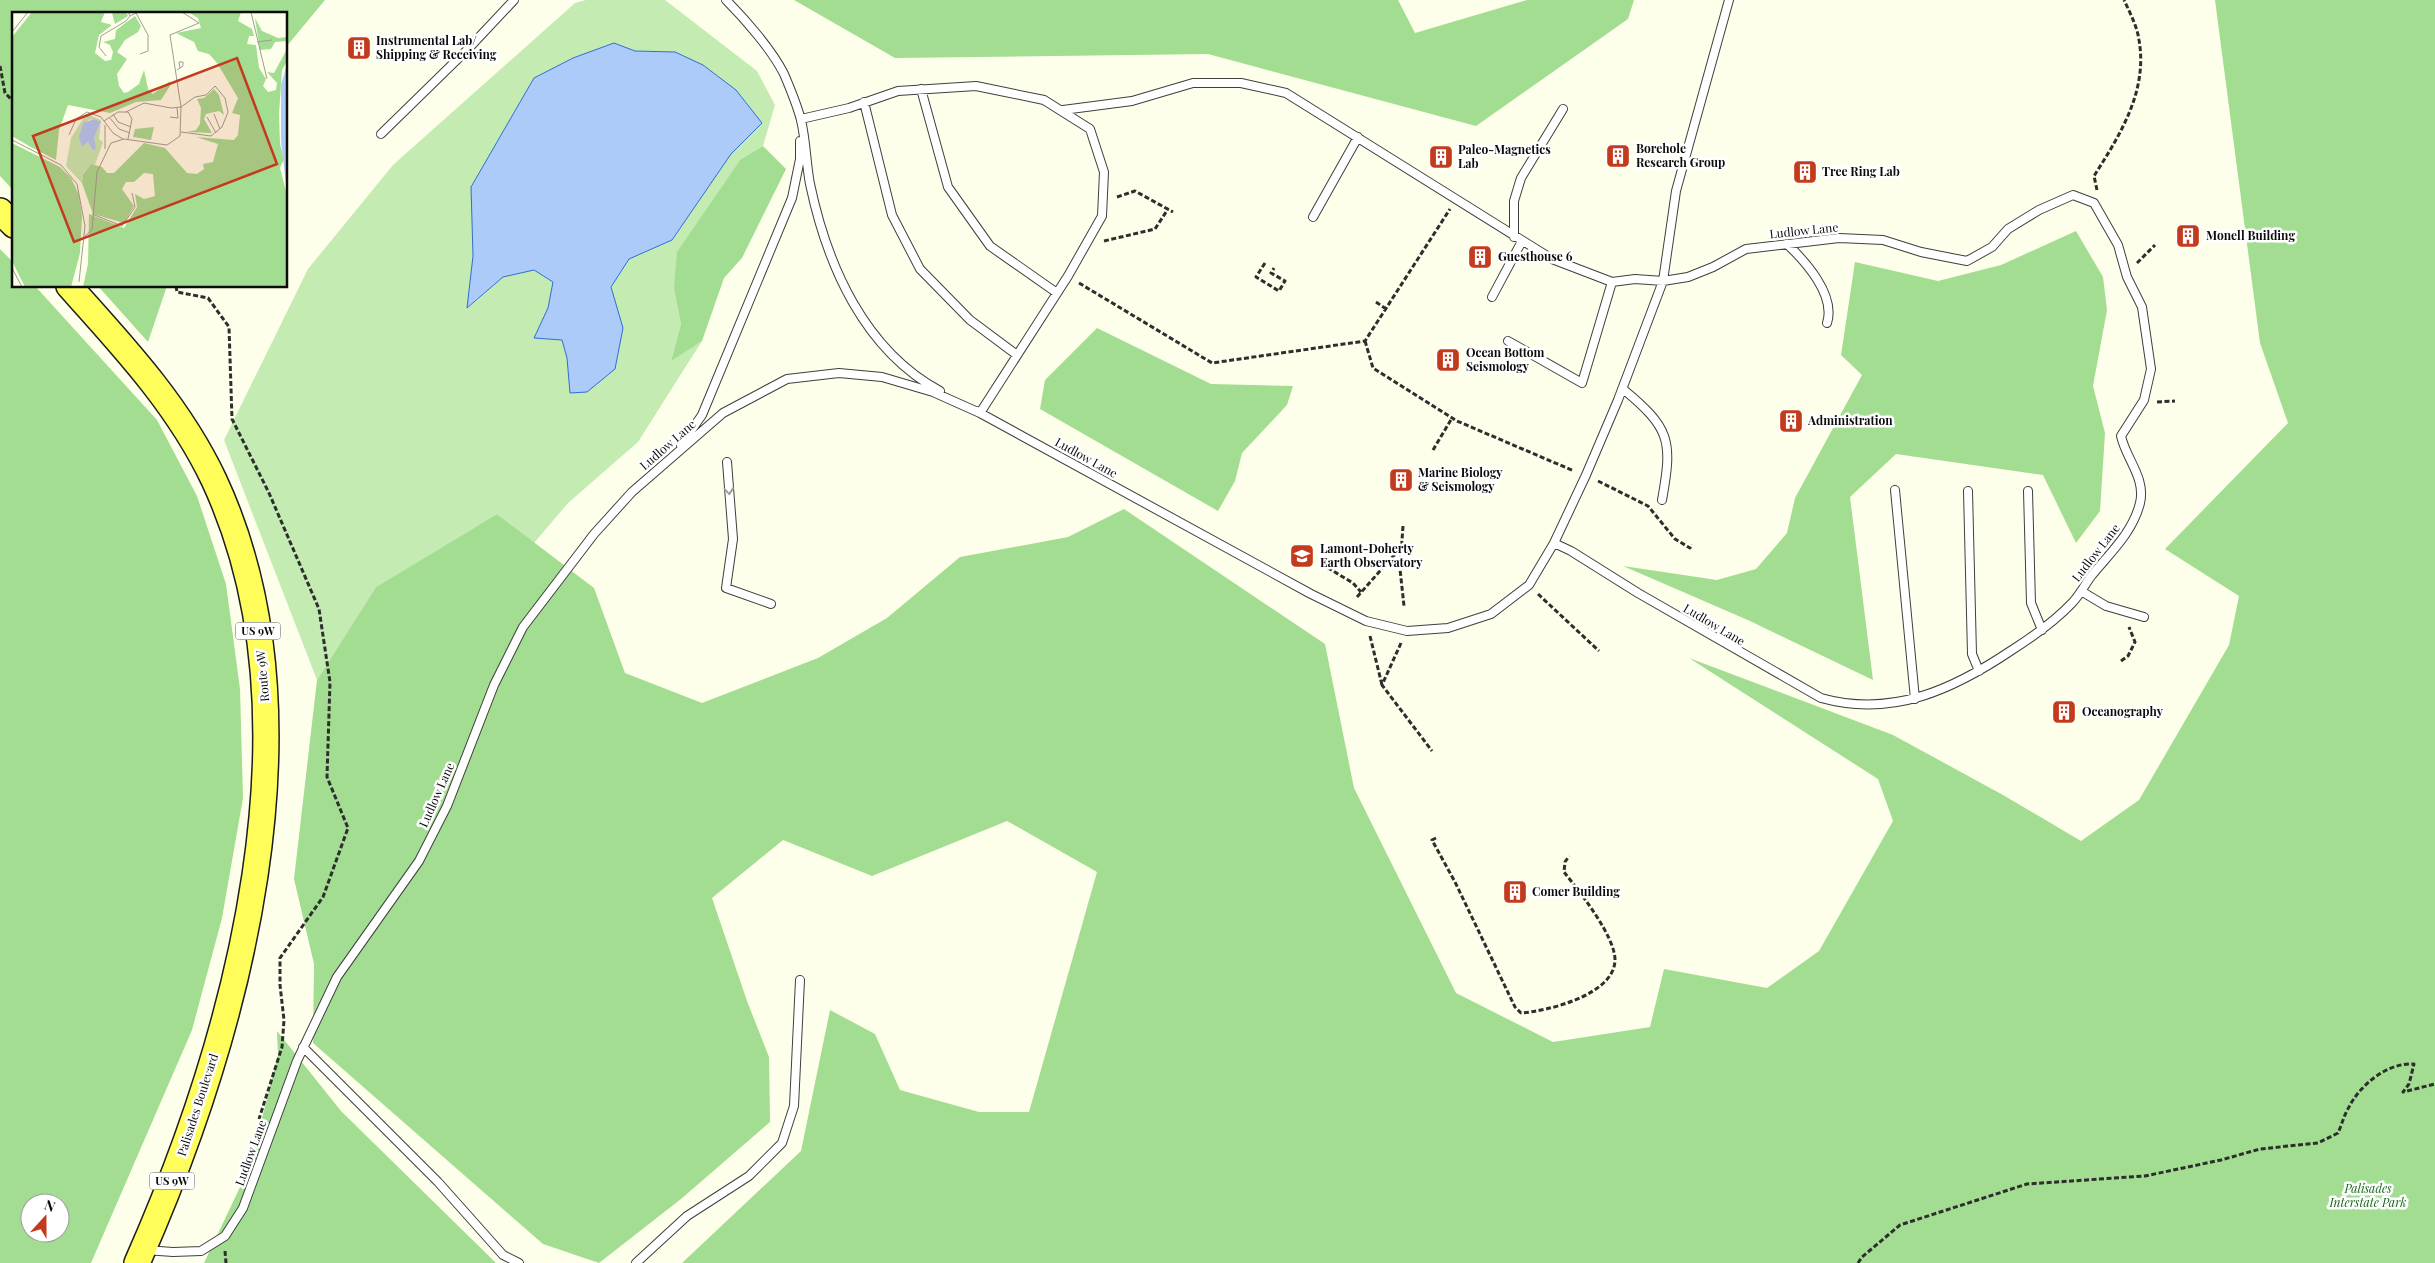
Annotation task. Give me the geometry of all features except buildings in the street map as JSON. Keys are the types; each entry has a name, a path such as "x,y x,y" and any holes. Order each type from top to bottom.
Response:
{"main road":[{"path":"0,211 12,224"},
{"name":"Route 9W","path":"72,288 160,391 195,444 229,515 254,604 265,698 266,747 263,803 246,921 222,1028"},
{"name":"Palisades Boulevard","path":"140,1256 187,1142 222,1028"}],"lane":[{"path":"381,134 468,49 514,0"},
{"path":"726,0 746,20 783,72 801,120 810,182 822,236 842,284 867,324 897,362 935,388 980,413 1068,276 1102,216 1104,172 1090,129 1063,110 1044,100 976,86 898,91 801,120"},
{"name":"Ludlow Lane","path":"140,1256 201,1251 225,1236 243,1208 304,1047 337,977 419,862 447,806 494,685 523,627 594,534 632,492 723,413 787,379 839,373 882,377 933,392 980,413 1312,594 1366,621 1407,631 1448,628 1491,614 1529,585 1554,543 1586,476 1623,389 1663,281 1676,191 1729,0"},
{"path":"1063,110 1132,100 1193,84 1241,83 1286,94 1552,260 1612,282 1635,280 1663,281"},
{"path":"921,89 948,187 990,246 1057,293"},
{"path":"864,102 892,214 920,270 970,320 1017,355"},
{"path":"1514,236 1514,201 1521,178 1563,108"},
{"path":"675,454 702,415 792,198 800,159 801,120"},
{"path":"1313,217 1358,138"},
{"name":"Ludlow Lane","path":"1554,543 1571,551 1638,593 1820,698 1840,704 1861,704 1915,699 1942,691 1979,671 2042,630 2074,602 2081,590 2130,529 2140,502 2139,475 2124,451 2121,436 2144,400 2151,369 2142,306 2127,277 2118,245 2094,203 2073,195 2039,210 2008,229 1992,247 1967,261 1920,252 1882,240 1838,238 1746,249 1713,268 1688,277 1663,281"},
{"path":"1492,297 1522,241"},
{"path":"1787,244 1808,267 1826,299 1829,317 1826,323"},
{"path":"1508,341 1582,383 1612,282"},
{"path":"1623,389 1650,411 1664,430 1669,452 1662,500"},
{"path":"727,462 733,540 726,588 771,604"},
{"path":"1895,490 1915,699"},
{"path":"1968,491 1972,654 1979,671"},
{"path":"2028,491 2031,603 2042,630"},
{"path":"2081,590 2106,606 2144,617"},
{"path":"636,1263 687,1216 749,1176 782,1143 794,1106 800,980"},
{"path":"304,1047 438,1182 503,1255 519,1263"}],"path":[{"path":"2103,196 2096,188 2094,176 2126,124 2132,108 2140,70 2141,53 2137,30 2124,0"},
{"path":"0,66 5,93 12,100"},
{"path":"1068,276 1212,362 1365,341 1456,200"},
{"path":"1102,242 1155,229 1168,209"},
{"path":"2132,257 2136,267 2155,245"},
{"path":"1265,262 1256,277 1278,291 1285,281 1271,273 1274,268"},
{"path":"1376,302 1386,309"},
{"path":"1365,341 1373,368 1452,418 1586,476 1648,506 1675,539 1690,548 1691,544"},
{"path":"2149,402 2175,402"},
{"path":"1433,450 1452,418"},
{"path":"1403,526 1400,569 1404,606"},
{"path":"1357,597 1402,545"},
{"path":"1332,560 1328,568 1352,583 1361,592"},
{"path":"1529,585 1599,652"},
{"path":"1366,621 1382,685 1432,751"},
{"path":"2121,661 2128,656 2135,642 2132,631 2124,621"},
{"path":"1382,685 1407,631"},
{"path":"1436,838 1432,840 1455,882 1515,1007 1521,1014 1537,1012 1583,996 1603,983 1614,967 1614,954 1609,937 1564,872 1565,862 1569,856"},
{"path":"1858,1263 1862,1257 1900,1225 2027,1184 2145,1176 2221,1160 2260,1149 2318,1143 2338,1133 2349,1106 2369,1081 2402,1063 2414,1064 2409,1084 2403,1092 2435,1084"}],"green space":[{"path":"0,0 325,0 288,45 288,12 12,12 12,189 0,176"},
{"path":"586,0 665,0 757,71 775,105 763,146 741,159 674,289 681,324 671,360 702,341 638,442 568,503 534,543 497,514 376,587 317,680 224,440 308,269 393,165 575,3","holes":["614,43 635,51 675,52 703,65 736,90 761,123 731,154 672,240 629,259 611,287 623,328 570,392 567,358 562,340 534,338 548,308 553,282 534,270 503,277 468,308 473,256 471,187 534,78 573,58"]},
{"path":"794,0 1398,0 1415,33 1527,0 1634,0 1628,19 1476,126 1208,54 895,58"},
{"name":"Palisades Interstate Park","path":"2215,0 2435,0 2435,1263 682,1263 801,1151 830,1010 875,1034 900,1090 979,1112 1029,1112 1097,872 1007,821 872,876 783,840 712,898 747,1001 769,1057 770,1122 681,1199 599,1263 543,1244 313,1043 314,964 294,879 317,680 376,587 497,514 594,588 625,673 702,703 818,658 887,618 960,557 1068,537 1124,509 1325,644 1354,788 1456,993 1553,1042 1650,1027 1664,969 1767,988 1819,951 1893,821 1878,779 1689,658 1893,735 2003,795 2081,841 2139,800 2229,645 2239,596 2165,549 2288,423 2260,343"},
{"path":"763,146 786,169 742,258 724,278 702,341 671,361 681,324 674,289 677,252 741,159"},
{"path":"2076,231 2103,277 2107,310 2093,386 2105,433 2100,511 2076,543 2043,475 1896,454 1850,497 1873,680 1750,621 1623,566 1717,580 1756,569 1787,533 1795,498 1862,375 1841,355 1855,262 1938,281 2001,265"},
{"path":"0,249 12,261 12,288 37,288 157,420 197,496 226,584 240,689 243,798 222,918 192,1030 91,1263 0,1263"},
{"path":"100,288 166,288 148,342"},
{"path":"1097,328 1211,384 1293,386 1287,405 1242,453 1235,481 1218,511 1040,409 1045,380"},
{"path":"277,1031 341,1111 496,1263 204,1263 250,1166 278,1055"}],"water":[{"path":"614,43 635,51 675,52 703,65 736,90 762,123 731,154 672,240 629,259 611,287 623,328 615,369 587,392 570,393 567,358 562,340 534,338 548,308 553,282 534,270 503,277 467,308 473,256 471,187 534,78 573,58"}],"place":[{"name":"Instrumental Lab/ Shipping & Receiving","path":"359,48"},
{"name":"Borehole Research Group","path":"1618,156"},
{"name":"Paleo-Magnetics Lab","path":"1441,157"},
{"name":"Tree Ring Lab","path":"1805,172"},
{"name":"Monell Building","path":"2188,236"},
{"name":"Guesthouse 6","path":"1480,257"},
{"name":"Ocean Bottom Seismology","path":"1448,360"},
{"name":"Administration","path":"1791,421"},
{"name":"Marine Biology & Seismology","path":"1401,480"},
{"name":"Lamont-Doherty Earth Observatory","path":"1302,556"},
{"name":"Oceanography","path":"2064,712"},
{"name":"Comer Building","path":"1515,892"}]}
